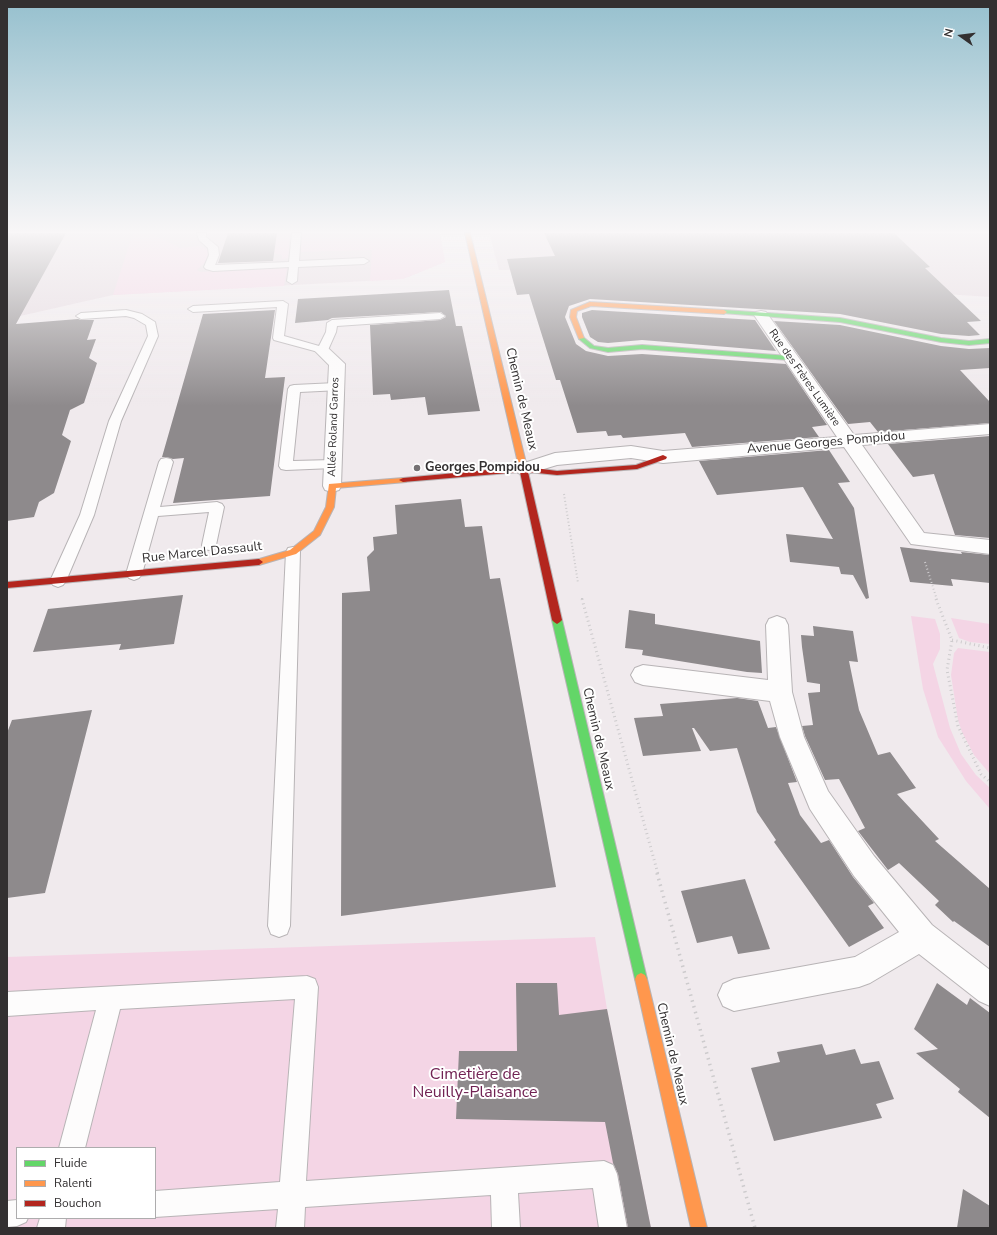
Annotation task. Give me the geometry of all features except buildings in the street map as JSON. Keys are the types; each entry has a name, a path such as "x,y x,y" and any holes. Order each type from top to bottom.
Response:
{"street":[{"name":"Chemin de Meaux","path":"481,291 699,1228"},
{"path":"789,358 642,347 608,350 592,347 582,340 573,317 574,310 581,306 590,304 601,304 840,320 941,340 969,343 990,341"},
{"name":"Rue des Frères Lumière","path":"761,315 789,358 918,539"},
{"name":"Allée Roland Garros","path":"322,350 337,364 332,486"},
{"name":"Avenue Georges Pompidou","path":"524,469 555,459 631,452 662,457 990,429"},
{"name":"Avenue Georges Pompidou","path":"524,469 558,473 637,467 662,457"},
{"path":"332,486 524,469"},
{"name":"Rue Marcel Dassault","path":"7,585 254,563 293,552 317,533 330,507 332,486"},
{"path":"918,539 990,547"},
{"path":"777,625 780,692 792,736 819,800 864,866 921,936 990,990"},
{"path":"643,675 780,692"},
{"path":"734,995 859,972 921,936"}],"lane":[{"path":"193,310 283,304 278,338 322,350 331,332 332,323 440,316"},
{"path":"58,581 87,515 114,421 153,336 151,324 138,316 126,313 81,316"},
{"path":"333,464 286,466 294,389 336,387"},
{"path":"134,574 166,462"},
{"path":"152,512 217,507 209,545"},
{"path":"279,926 293,552"},
{"path":"7,1004 307,987 290,1228"},
{"path":"72,1147 111,998"},
{"path":"156,1204 604,1174 613,1228"},
{"path":"504,1180 506,1228"}],"path":[{"path":"558,473 565,496 579,588"},
{"path":"918,539 936,598 952,640 947,670 958,726 981,774 990,782"},
{"path":"581,595 755,1228"},
{"path":"952,640 990,648"}],"shaded area":[{"path":"7,291 192,291 113,295 7,319"},
{"path":"894,291 990,291 990,297"}],"green space":[{"path":"114,291 196,291 113,295"},
{"path":"911,616 935,619 940,634 940,649 933,664 950,728 961,754 976,775 990,788 990,809 966,781 938,737 923,689"},
{"path":"951,618 990,624 990,644 970,642 959,638"},
{"path":"958,648 990,652 990,774 974,755 962,732 958,720 951,675 954,653"},
{"name":"Cimetière de Neuilly-Plaisance","path":"595,937 607,1009 651,1228 7,1228 7,957"}],"traffic: fast":[{"path":"724,312 840,320 941,340 969,343 990,341"},
{"path":"581,338 592,347 608,350 642,347 789,358"},
{"path":"557,620 641,979"}],"traffic: slow":[{"path":"481,291 522,463"},
{"path":"581,338 573,317 574,310 590,304 724,312"},
{"path":"259,562 293,552 317,533 330,507 332,486 403,480"},
{"path":"641,979 699,1228"}],"traffic: jam":[{"path":"403,480 524,469 557,473 637,467 663,457"},
{"path":"522,463 557,620"},
{"path":"7,585 259,562"}],"place":[{"name":"Georges Pompidou","path":"417,468"}]}
